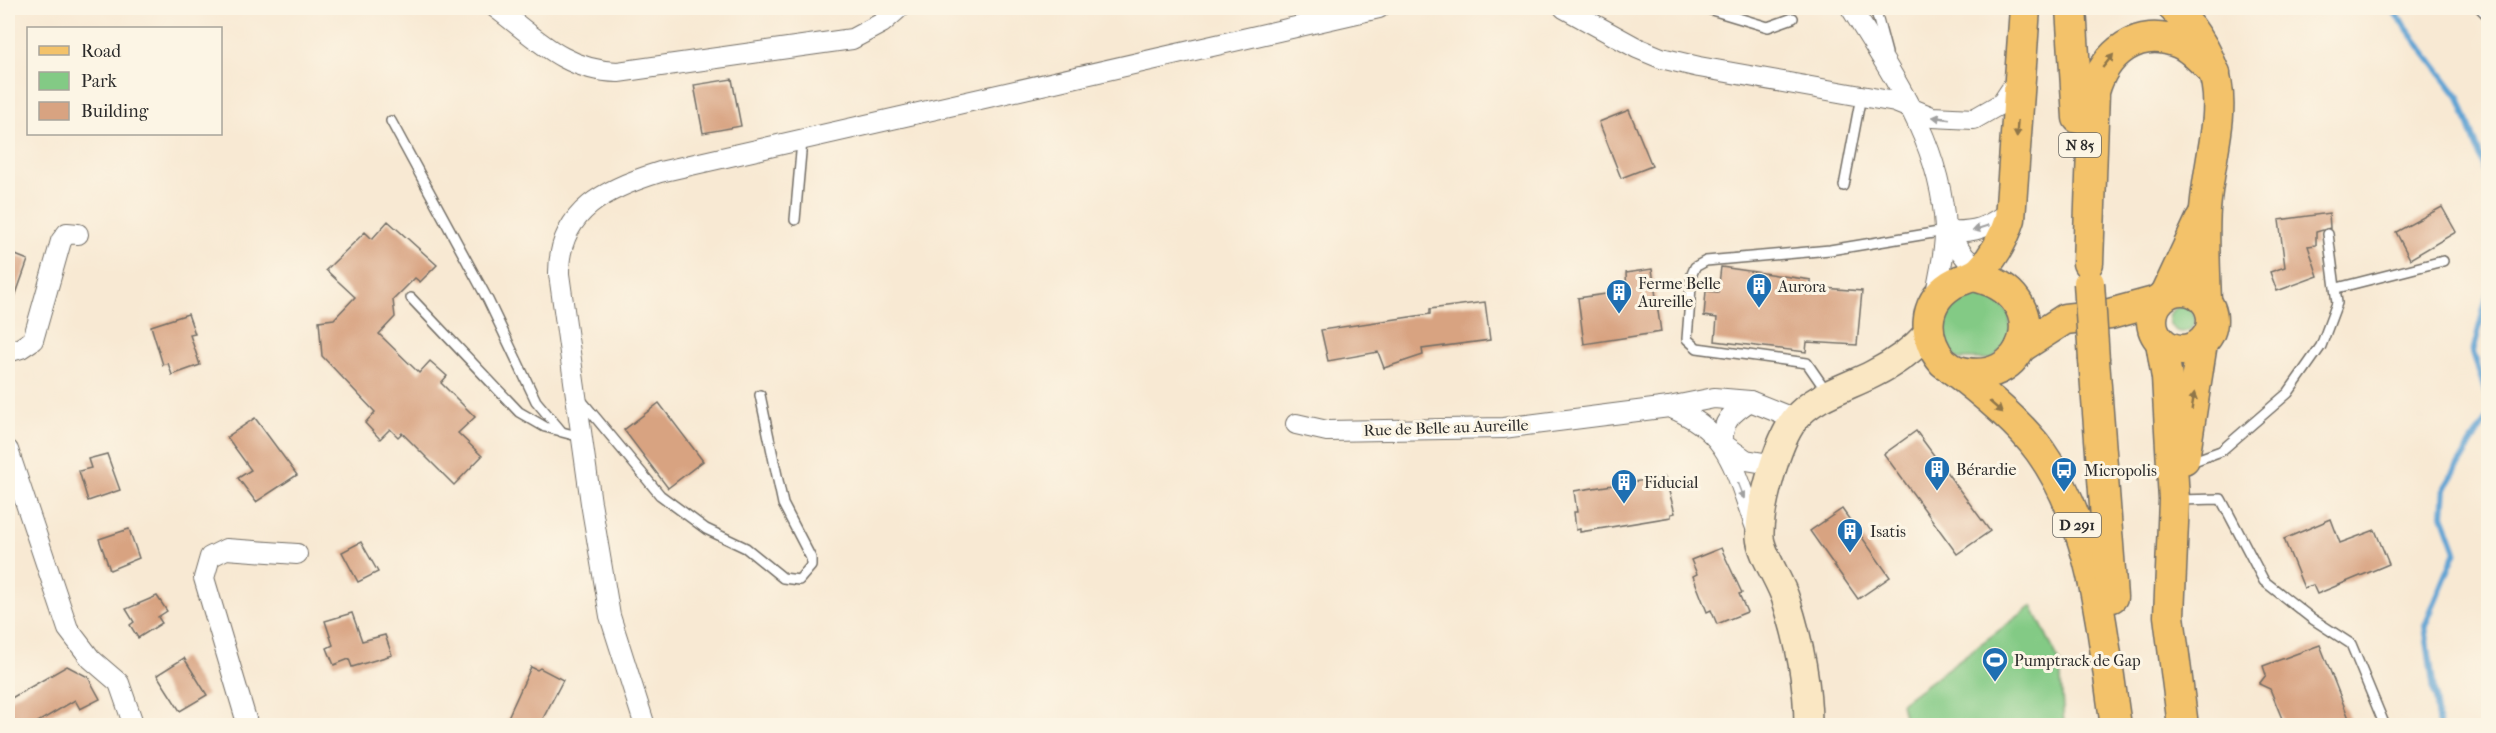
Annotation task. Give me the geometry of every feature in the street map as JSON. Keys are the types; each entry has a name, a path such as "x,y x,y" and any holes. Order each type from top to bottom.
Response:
{"main road":[{"path":"1980,276 2004,237 2012,210 2025,8"},
{"name":"N 85","path":"2072,8 2118,726"},
{"path":"2110,314 2157,337 2177,350 2195,348 2202,343 2212,327 2212,318 2206,301 2205,209 2220,110 2214,73 2193,29 2174,8"},
{"path":"2088,273 2094,92 2099,73 2111,57 2125,46 2141,39 2181,43 2214,73"},
{"path":"2183,726 2169,616 2174,500 2167,378 2151,316 2205,209"},
{"path":"2020,348 2025,325 2022,310 2015,297 2007,289 1980,276 1952,284 1935,301 1928,320 1928,333 1935,353 1947,365 1974,375 1986,374 2009,363 2020,348 2065,319 2110,314 2162,298 2174,290 2192,291 2206,301"},
{"path":"2015,297 2065,319"},
{"path":"2174,500 2183,465 2202,343"},
{"name":"D 291","path":"1947,365 2015,424 2039,449 2064,494 2090,565 2118,726"}],"street":[{"path":"496,8 569,63 602,72 618,72 852,39 882,23 899,8"},
{"path":"645,726 610,616 581,438 578,396 558,261 572,225 584,209 604,192 634,180 1159,56 1378,8"},
{"path":"1564,8 1636,48 1661,58 1909,106 1932,117 1974,119 2002,103 2021,74"},
{"path":"1851,8 1892,73 1938,173 1945,231 1935,301"},
{"path":"1945,231 1977,231 2012,210"},
{"path":"1945,231 1980,276"},
{"path":"8,352 33,340 60,241 67,233 78,234"},
{"path":"1760,539 1765,501 1785,438 1795,419 1829,395 1874,374 1905,355 1928,333"},
{"path":"1874,374 1909,364 1947,365"},
{"name":"Rue de Belle au Aureille","path":"1296,424 1327,431 1503,428 1669,407 1714,398 1750,401 1795,419"},
{"path":"1750,401 1726,420 1722,432 1723,444 1786,598 1804,672 1808,726"},
{"path":"1669,407 1705,424 1723,444 1746,460 1776,465"},
{"path":"8,450 68,629 91,659 119,683 134,725"},
{"path":"248,726 204,578 210,557 226,549 297,554"}],"lane":[{"path":"1705,8 1768,27 1793,18"},
{"path":"1875,8 1892,73"},
{"path":"2480,8 2488,16"},
{"path":"1844,186 1862,96"},
{"path":"391,121 488,300 536,401 562,432"},
{"path":"795,220 802,141"},
{"path":"1829,395 1807,363 1697,348 1690,343 1687,339 1691,285 1695,267 1706,261 1830,250 1945,231"},
{"path":"2183,465 2221,451 2288,393 2321,346 2337,303 2337,288 2328,234"},
{"path":"2337,288 2443,261"},
{"path":"411,298 519,412 545,427 581,438"},
{"path":"578,396 660,495 706,529 746,548 783,579 799,580 811,566 810,558 783,504 760,395"},
{"path":"2174,500 2221,499 2264,581 2311,618 2351,644 2385,726"}],"green space":[{"path":"1967,291 1985,291 2010,314 2010,340 1992,359 1958,359 1941,339 1946,306"},
{"path":"2182,306 2191,310 2195,319 2191,328 2182,332 2173,328 2169,319 2173,310"},
{"name":"Pumptrack de Gap","path":"2032,606 2060,663 2064,725 1906,725 1901,703"}],"building":[{"path":"732,79 741,126 703,133 694,85"},
{"path":"1629,110 1652,166 1621,178 1599,122"},
{"path":"2442,207 2456,232 2410,259 2396,232"},
{"path":"2329,213 2330,228 2316,232 2316,245 2308,246 2318,276 2277,291 2270,272 2285,267 2279,220"},
{"path":"388,221 437,265 420,282 415,278 393,300 395,317 379,334 419,373 430,361 447,376 441,383 475,417 458,433 482,456 454,485 402,433 398,437 390,429 380,439 365,423 375,412 322,356 319,321 334,319 355,297 326,270 365,232 372,239"},
{"path":"8,252 28,260 10,311 8,311"},
{"name":"Aurora","path":"1721,267 1811,280 1811,287 1862,291 1857,345 1807,342 1806,352 1715,341 1717,318 1704,316 1706,291 1718,292"},
{"name":"Ferme Belle Aureille","path":"1652,269 1661,332 1584,344 1578,298 1627,291 1626,273"},
{"path":"1485,302 1490,340 1422,349 1423,355 1384,368 1378,352 1328,361 1321,330 1430,314 1430,309"},
{"path":"188,314 195,334 190,335 200,365 172,375 168,363 163,365 151,326"},
{"path":"659,403 703,461 668,488 624,430"},
{"path":"255,418 297,475 256,502 238,478 251,470 227,437"},
{"name":"Bérardie","path":"1916,431 1990,531 1957,554 1884,454"},
{"path":"107,454 120,490 88,501 79,471 91,468 88,459"},
{"name":"Fiducial","path":"1665,477 1675,513 1671,514 1671,517 1580,532 1580,529 1576,530 1574,512 1577,512 1574,491"},
{"name":"Isatis","path":"1842,509 1890,577 1858,599 1810,531"},
{"path":"2331,519 2340,543 2375,530 2389,564 2317,594 2313,585 2304,588 2284,539"},
{"path":"129,529 139,558 110,570 99,539"},
{"path":"361,542 378,572 358,582 342,552"},
{"path":"1721,548 1742,593 1739,594 1747,612 1717,624 1711,610 1707,612 1693,576 1697,574 1691,560"},
{"path":"157,596 167,611 158,617 162,623 138,638 130,625 134,622 126,609"},
{"path":"352,613 362,641 385,635 392,655 352,667 349,659 334,665 327,648 333,645 325,621"},
{"path":"2320,645 2352,726 2285,726 2270,689 2259,684 2266,675 2263,666"},
{"path":"184,658 207,695 180,711 157,675"},
{"path":"67,666 88,677 100,699 80,709 75,700 33,725 8,725 8,700"},
{"path":"531,667 537,670 540,668 563,680 539,726 504,726"}],"waterway":[{"path":"2391,8 2459,97 2488,178"},
{"path":"2488,293 2473,352 2488,399"},
{"path":"2439,726 2425,626 2456,551 2443,515 2445,487 2488,416"}],"place":[{"name":"Aurora","path":"1759,309"},
{"name":"Ferme Belle Aureille","path":"1619,315"},
{"name":"Bérardie","path":"1937,492"},
{"name":"Micropolis","path":"2064,493"},
{"name":"Fiducial","path":"1624,505"},
{"name":"Isatis","path":"1850,554"},
{"name":"Pumptrack de Gap","path":"1995,683"}]}
